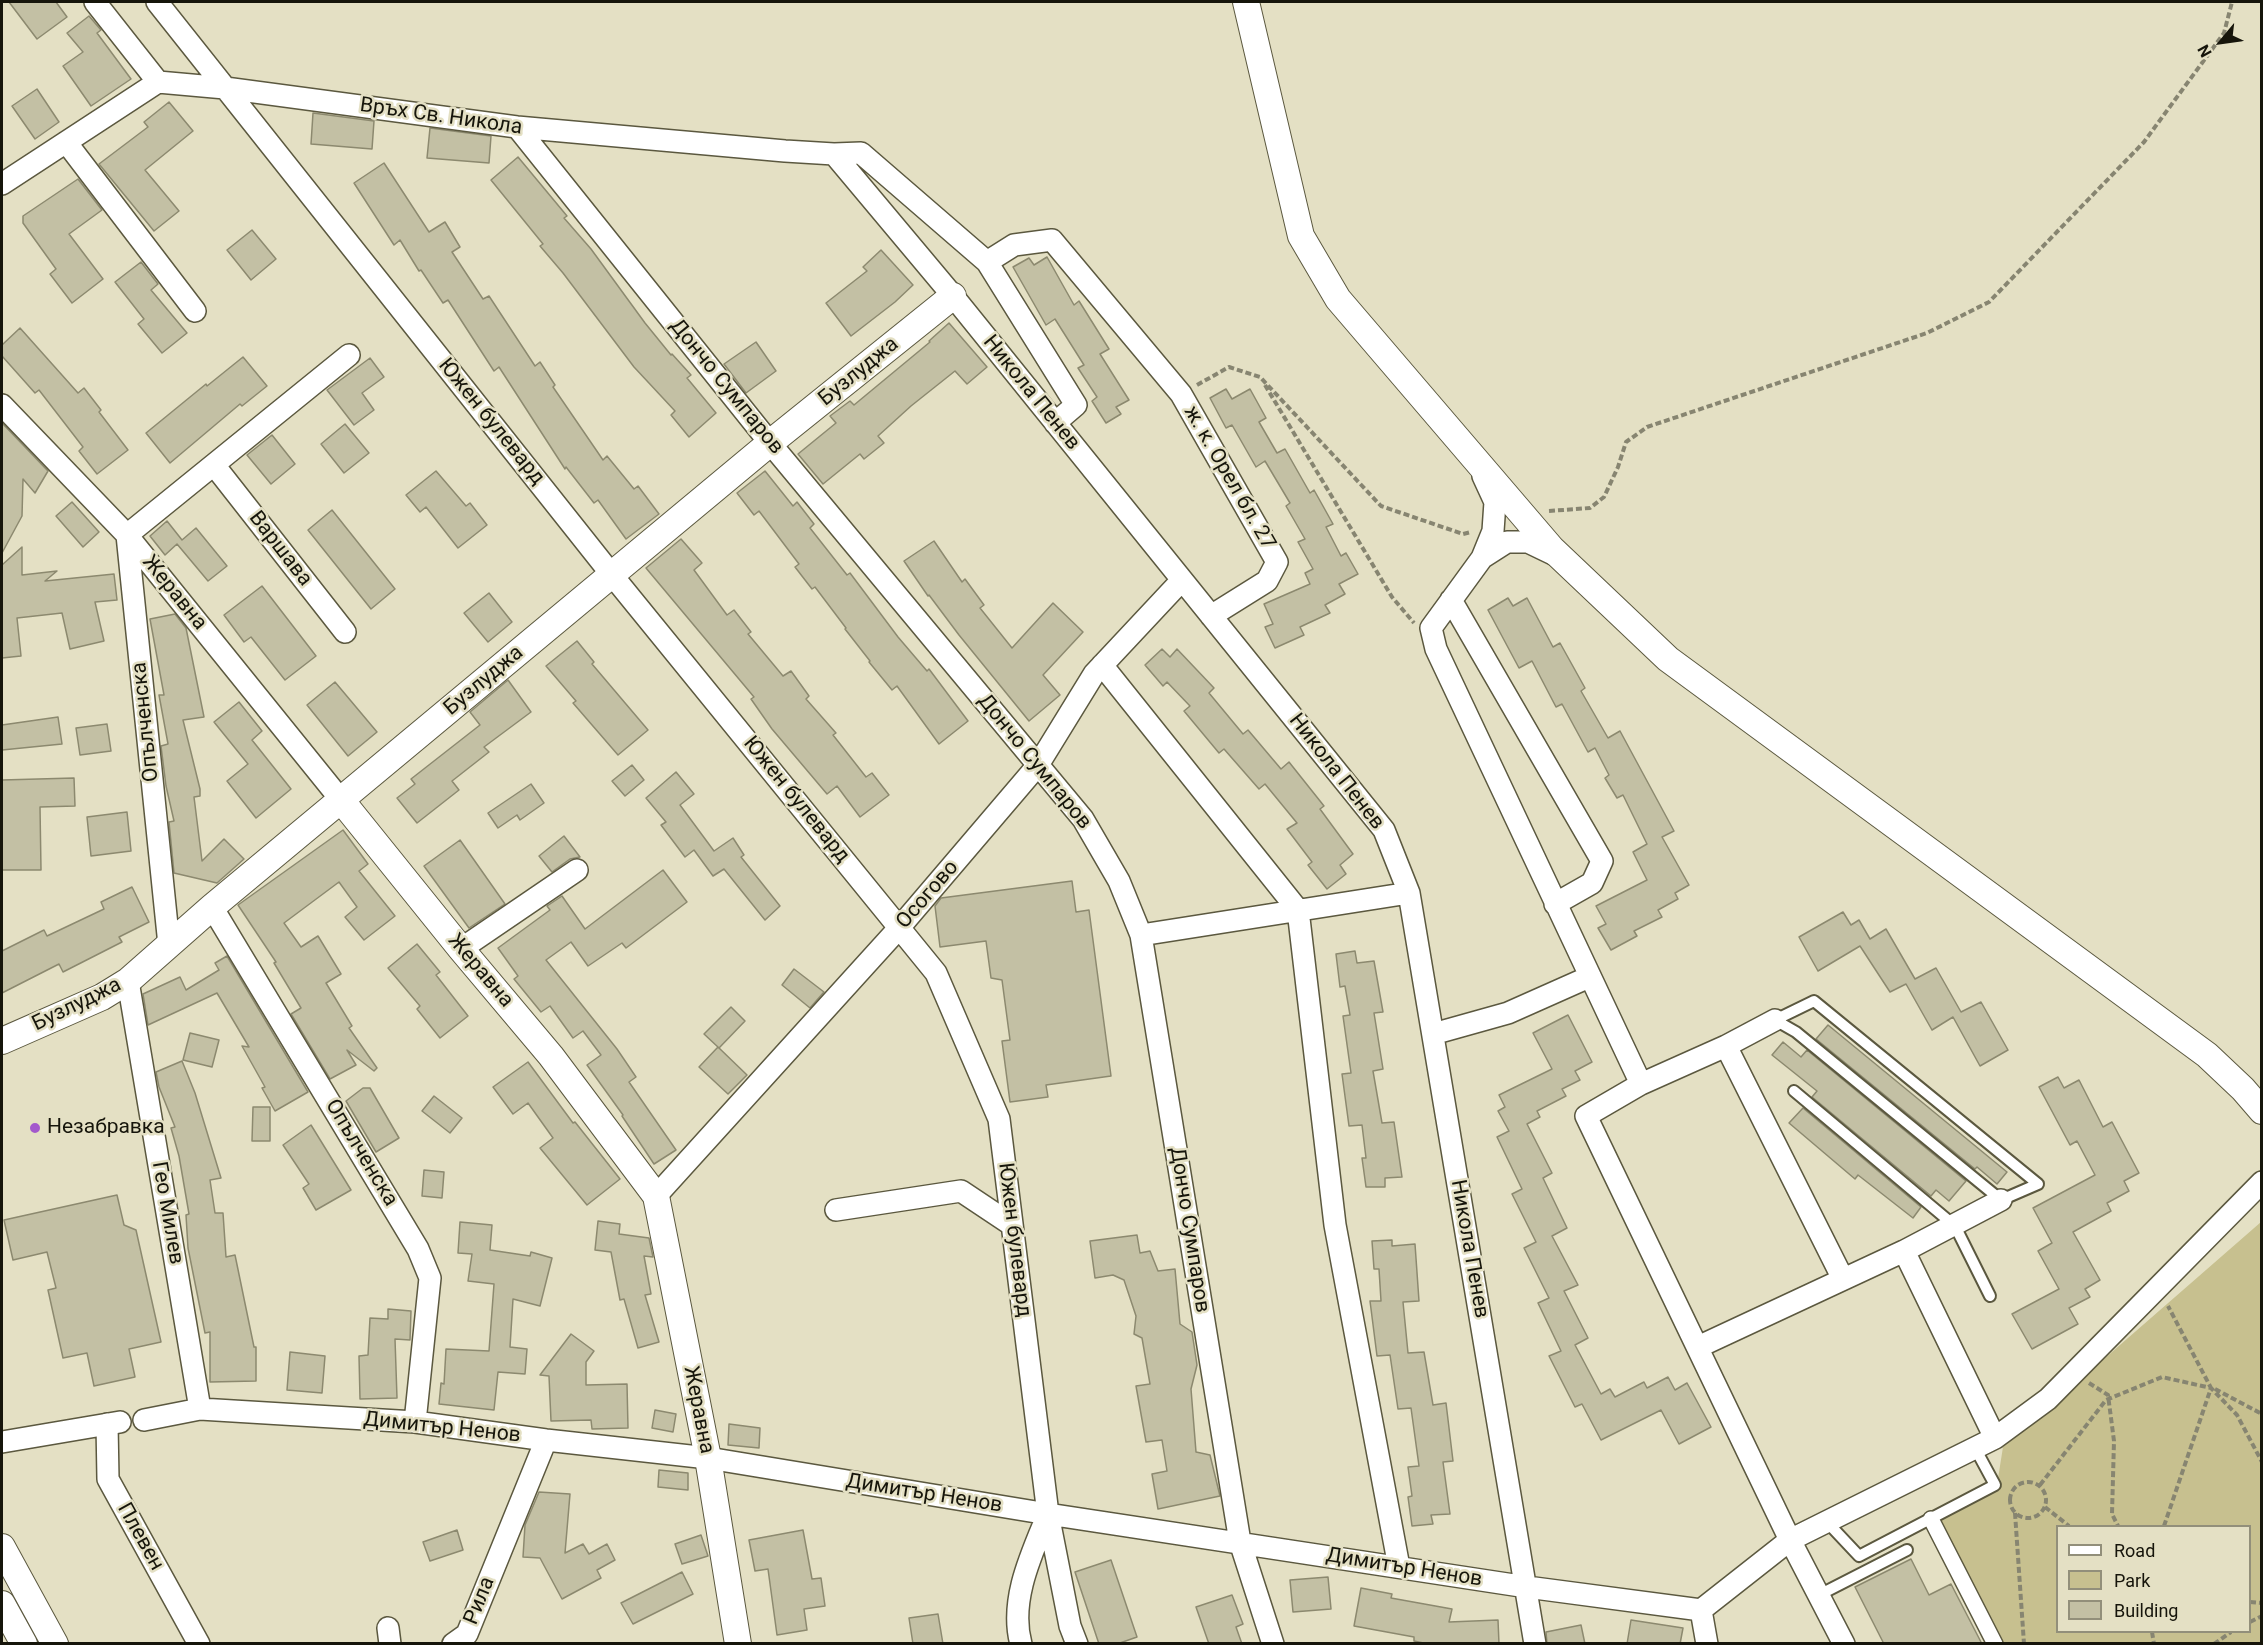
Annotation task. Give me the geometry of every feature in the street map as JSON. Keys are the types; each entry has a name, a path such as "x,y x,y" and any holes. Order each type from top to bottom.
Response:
{"street":[{"path":"2,184 158,82 95,2"},
{"name":"Южен булевард","path":"157,2 612,575 936,973 999,1119 1048,1514 1070,1626 1077,1644"},
{"path":"1246,2 1301,236 1338,299 1561,558 1668,660 2207,1055 2243,1089 2262,1111"},
{"name":"Връх Св. Никола","path":"158,82 225,88 517,128 834,154 861,153 987,261 1076,405 1055,423"},
{"name":"Дончо Сумпаров","path":"517,128 770,442 1083,819 1119,881 1141,935 1240,1542 1273,1644"},
{"path":"66,142 195,311"},
{"name":"Никола Пенев","path":"834,154 953,296 1384,830 1409,893 1535,1644"},
{"name":"ж. к. Орел бл. 27","path":"987,261 1014,244 1052,240 1181,394 1277,562 1267,581 1211,616"},
{"name":"Бузлуджа","path":"2,1041 102,997 128,981 212,907 770,442 953,296"},
{"path":"127,535 349,355"},
{"name":"Жеравна","path":"2,405 127,535 461,949 551,1056 656,1196 708,1458 738,1644"},
{"path":"1475,458 1495,502 1493,531 1482,558 1431,628 1436,649 1641,1084"},
{"name":"Варшава","path":"214,465 345,632"},
{"name":"Опълченска","path":"127,535 169,945"},
{"path":"1482,558 1507,542 1528,542 1561,558"},
{"name":"Осогово","path":"656,1196 899,928 1038,765 1094,674 1182,580"},
{"path":"1451,600 1602,861 1592,883 1556,904"},
{"path":"1102,665 1298,910 1335,1224 1399,1567"},
{"path":"461,949 577,870"},
{"path":"1141,935 1409,893"},
{"name":"Опълченска","path":"212,907 418,1249 430,1278 415,1422"},
{"path":"1433,1034 1509,1013 1590,977"},
{"name":"Гео Милев","path":"128,981 200,1409"},
{"path":"1776,1020 1726,1046 1641,1084 1586,1116 1790,1540 1844,1644"},
{"path":"1726,1046 1843,1280"},
{"path":"1707,1644 1701,1610 1790,1540 1995,1438 2048,1399 2262,1182"},
{"path":"836,1210 961,1191 1012,1225"},
{"path":"1698,1347 1904,1251 2001,1200"},
{"path":"1904,1251 1995,1438"},
{"name":"Димитър Ненов","path":"144,1420 200,1409 415,1422 546,1440 708,1458 1048,1514 1527,1587 1701,1610"},
{"path":"2,1442 144,1420"},
{"name":"Плевен","path":"114,1423 108,1479 199,1644"},
{"name":"Рила","path":"453,1644 467,1634 546,1440"},
{"path":"1021,1644 1019,1606 1024,1571 1048,1514"},
{"path":"1931,1519 1995,1644"},
{"path":"2,1548 55,1644"},
{"path":"2,1604 24,1644"}],"lane":[{"path":"1814,1001 2038,1184 2001,1200 1796,1032 1776,1020 1814,1001"},
{"path":"1794,1091 1955,1226 1990,1296"},
{"path":"1827,1522 1858,1556 1995,1485 1975,1448"},
{"path":"1819,1595 1908,1550"}],"path":[{"path":"1519,510 1556,511 1590,508 1604,497 1618,467 1626,442 1647,427 1927,333 1989,302 2144,142 2224,33 2232,2"},
{"path":"1181,394 1229,367 1260,377 1381,506 1463,534 1494,524"},
{"path":"1260,377 1392,597 1436,649"},
{"path":"2158,1288 2211,1388 2237,1415 2262,1462"},
{"path":"2074,1374 2108,1395 2114,1441 2112,1514 2117,1525"},
{"path":"2040,1485 2106,1400 2162,1377 2211,1388 2262,1414"},
{"path":"2165,1525 2211,1388"},
{"path":"2028,1481 2040,1485 2046,1496 2045,1507 2042,1512 2032,1518 2026,1518 2015,1513 2011,1508 2010,1496 2017,1485 2028,1481"},
{"path":"2045,1507 2067,1525"},
{"path":"2015,1513 2024,1644"},
{"path":"2214,1644 2230,1633"}],"green space":[{"path":"2261,1222 2261,1643 2000,1643 1936,1520 1996,1491 2003,1447"}],"building":[{"path":"9,2 56,2 67,17 37,39"},
{"path":"89,16 101,30 97,33 131,79 91,106 63,66 83,52 67,33"},
{"path":"37,89 59,122 35,139 12,106"},
{"path":"169,102 193,131 145,170 179,211 154,231 99,164 148,127 144,122"},
{"path":"313,113 374,121 372,149 311,144"},
{"path":"430,128 491,136 489,163 427,158"},
{"path":"518,157 567,216 564,218 591,249 645,323 691,375 687,378 716,413 689,437 671,415 675,411 634,367 540,246 543,244 491,180"},
{"path":"384,163 429,232 445,222 460,247 452,252 483,299 489,296 535,366 540,362 555,385 553,387 603,460 607,456 634,489 638,486 659,514 626,539 598,500 594,503 566,467 565,469 499,367 494,371 448,300 443,303 400,240 394,245 354,183"},
{"path":"78,179 102,210 69,234 103,279 72,303 50,274 56,269 23,223 23,216"},
{"path":"252,230 276,259 251,280 227,250"},
{"path":"881,250 913,285 851,336 826,303 867,271 863,267"},
{"path":"1047,257 1074,305 1079,301 1109,349 1100,354 1129,400 1116,407 1121,414 1106,423 1092,401 1097,397 1078,368 1084,365 1055,319 1046,325 1013,267 1029,258 1034,265"},
{"path":"141,262 158,284 151,290 187,333 162,353 138,324 144,319 115,282"},
{"path":"949,323 987,367 967,384 955,371 878,436 884,443 864,459 860,454 823,484 798,454 836,423 830,416 850,401 854,405 930,342"},
{"path":"20,328 78,393 84,388 128,450 97,474 79,451 83,447 39,390 35,393 2,356 2,345"},
{"path":"756,342 776,371 746,393 724,364"},
{"path":"243,357 267,386 242,406 240,404 170,463 146,433"},
{"path":"370,358 384,377 362,393 374,410 354,425 327,390"},
{"path":"1226,389 1232,399 1250,389 1266,418 1259,422 1277,453 1285,449 1310,493 1314,490 1333,524 1326,527 1341,556 1346,553 1358,574 1339,584 1345,594 1325,605 1330,613 1300,627 1304,635 1275,648 1265,627 1273,624 1264,604 1310,584 1305,573 1313,569 1298,542 1305,539 1286,506 1290,503 1265,461 1256,467 1232,425 1226,428 1210,398"},
{"path":"2,423 48,471 35,493 23,479 22,516 2,553"},
{"path":"345,424 369,453 344,473 321,444"},
{"path":"272,435 295,464 271,484 247,455"},
{"path":"436,471 466,506 470,503 487,525 458,548 426,507 420,512 406,495"},
{"path":"765,471 793,506 797,502 814,524 810,528 847,575 850,573 898,637 927,671 929,669 968,721 939,744 897,686 892,690 815,587 812,589 795,567 799,564 759,511 754,515 737,493"},
{"path":"72,502 99,532 83,547 56,516"},
{"path":"332,510 395,589 371,609 308,530"},
{"path":"167,521 182,540 196,528 227,566 208,581 177,544 165,555 150,536"},
{"path":"681,539 702,563 694,570 727,615 734,610 751,632 748,634 783,676 791,671 809,696 806,699 836,733 833,735 866,777 872,773 889,795 860,817 837,786 827,794 772,729 751,699 754,697 646,568"},
{"path":"934,541 962,582 965,579 984,605 980,608 1012,648 1053,603 1083,632 1043,675 1060,695 1029,721 928,596 904,561"},
{"path":"22,547 22,575 57,571 45,581 114,574 117,600 95,602 104,641 70,649 62,613 17,618 21,656 2,658 2,565"},
{"path":"262,586 316,656 285,680 251,637 244,642 224,615"},
{"path":"489,593 512,622 488,642 464,613"},
{"path":"1508,598 1513,606 1527,598 1553,647 1560,643 1585,688 1581,691 1608,738 1620,731 1674,831 1662,837 1689,885 1675,893 1678,899 1658,910 1662,917 1634,931 1637,936 1611,950 1598,928 1606,924 1596,906 1647,880 1633,852 1647,844 1623,795 1617,798 1605,778 1609,775 1595,748 1588,752 1562,704 1556,707 1532,661 1519,668 1488,610"},
{"path":"175,614 186,628 204,717 183,720 200,789 200,796 194,797 202,861 224,839 244,859 217,883 174,873 169,822 174,821 166,786 161,746 168,744 159,695 164,695 150,619"},
{"path":"577,641 594,662 592,664 648,730 618,755 573,703 576,701 546,666"},
{"path":"1162,649 1170,657 1177,649 1214,688 1209,693 1243,734 1248,730 1281,769 1289,762 1324,806 1320,809 1353,854 1340,865 1346,874 1327,889 1308,865 1312,862 1287,829 1297,823 1265,784 1259,789 1224,749 1219,753 1184,711 1190,706 1167,682 1163,686 1145,665"},
{"path":"508,680 531,712 484,747 489,752 452,781 459,790 417,823 397,798 415,784 411,779 480,725 470,712"},
{"path":"335,682 377,732 348,756 307,705"},
{"path":"239,702 262,731 252,740 291,789 256,818 227,781 248,764 214,722"},
{"path":"58,717 62,744 2,750 2,725"},
{"path":"107,724 111,751 80,755 76,728"},
{"path":"632,765 644,780 625,796 612,781"},
{"path":"676,772 694,794 680,805 714,851 733,838 744,855 741,857 780,906 765,920 724,869 713,876 694,850 685,857 661,825 666,822 646,798"},
{"path":"74,778 75,806 40,807 41,870 2,870 2,780"},
{"path":"531,784 544,803 520,820 517,815 498,828 488,813"},
{"path":"127,812 131,851 91,856 87,817"},
{"path":"343,830 368,864 359,871 395,916 364,940 345,917 357,907 339,882 284,923 301,947 318,936 341,974 326,983 352,1026 349,1028 377,1068 374,1071 347,1050 356,1065 330,1079 291,1014 301,1008 274,963 276,962 238,905"},
{"path":"564,836 580,857 570,859 552,872 539,856"},
{"path":"460,840 505,904 469,928 424,866"},
{"path":"663,870 687,902 626,948 622,943 588,966 571,942 546,960 617,1049 636,1077 629,1082 676,1150 654,1164 587,1065 601,1055 583,1031 573,1038 550,1006 541,1012 514,979 518,976 498,948 550,910 547,906 562,896 585,929"},
{"path":"1072,881 1076,912 1089,910 1111,1076 1046,1085 1048,1097 1010,1102 1002,1041 1010,1040 1002,980 991,978 986,941 940,947 935,906 941,898"},
{"path":"132,887 149,922 119,937 122,942 63,972 59,964 2,993 2,951 44,930 47,936 104,909 101,902"},
{"path":"1843,912 1851,925 1859,920 1870,939 1886,929 1915,979 1936,968 1961,1012 1981,1002 2008,1050 1980,1066 1953,1017 1932,1030 1906,984 1890,992 1860,946 1818,971 1799,937"},
{"path":"417,944 440,972 436,975 468,1016 440,1038 417,1009 420,1006 388,968"},
{"path":"1355,951 1357,963 1374,961 1383,1012 1374,1013 1383,1069 1373,1071 1382,1123 1394,1122 1402,1177 1385,1178 1385,1187 1366,1187 1362,1158 1366,1158 1362,1125 1349,1126 1342,1074 1351,1073 1343,1016 1350,1015 1345,986 1340,987 1336,954"},
{"path":"227,956 308,1092 275,1111 262,1088 265,1087 242,1046 249,1047 217,993 148,1025 143,994 180,977 186,990 219,970 215,963"},
{"path":"794,969 824,992 810,1008 782,985"},
{"path":"731,1007 745,1021 719,1048 704,1034"},
{"path":"1568,1015 1592,1062 1575,1071 1580,1080 1562,1089 1566,1096 1537,1111 1540,1117 1527,1124 1552,1173 1543,1178 1567,1228 1552,1236 1578,1285 1564,1291 1588,1338 1575,1345 1601,1394 1610,1389 1615,1397 1644,1382 1647,1388 1668,1377 1675,1390 1687,1383 1711,1427 1679,1444 1661,1410 1601,1440 1582,1404 1575,1407 1549,1356 1561,1351 1538,1303 1549,1298 1524,1248 1536,1242 1512,1194 1522,1189 1497,1137 1509,1131 1498,1111 1505,1107 1499,1095 1552,1069 1533,1033"},
{"path":"1828,1025 2007,1172 1997,1184 1977,1167 1975,1169 1816,1039"},
{"path":"190,1033 219,1040 212,1067 183,1060"},
{"path":"1783,1042 1801,1057 1807,1050 1966,1181 1949,1201 1936,1190 1931,1196 1812,1097 1817,1091 1772,1055"},
{"path":"718,1047 747,1075 728,1094 699,1067"},
{"path":"182,1061 195,1093 221,1178 210,1180 215,1213 223,1213 226,1257 235,1255 254,1347 256,1347 256,1381 210,1382 210,1332 205,1333 188,1248 186,1215 189,1214 179,1156 171,1128 175,1127 159,1087 156,1072"},
{"path":"528,1062 573,1123 575,1122 620,1179 587,1205 540,1148 553,1138 528,1103 513,1114 493,1087"},
{"path":"2058,1077 2064,1088 2079,1080 2103,1127 2112,1122 2139,1173 2124,1181 2129,1191 2107,1203 2111,1211 2073,1232 2100,1280 2085,1289 2090,1297 2069,1308 2078,1324 2032,1349 2012,1314 2059,1289 2038,1251 2052,1243 2033,1208 2095,1175 2077,1141 2070,1145 2039,1087"},
{"path":"363,1088 370,1088 399,1138 376,1152 346,1101"},
{"path":"434,1096 462,1118 450,1133 422,1111"},
{"path":"253,1107 270,1107 270,1141 252,1141"},
{"path":"1803,1108 1921,1207 1913,1218 1858,1175 1855,1179 1789,1123"},
{"path":"311,1125 351,1190 316,1210 303,1188 309,1184 283,1145"},
{"path":"424,1170 444,1172 442,1198 422,1196"},
{"path":"117,1195 124,1225 136,1230 161,1342 129,1349 135,1377 94,1386 87,1353 63,1358 48,1290 56,1288 47,1252 13,1260 4,1220"},
{"path":"598,1221 620,1224 619,1234 649,1238 653,1257 644,1256 651,1294 645,1295 659,1342 638,1348 624,1299 620,1300 611,1252 595,1250"},
{"path":"460,1222 492,1225 490,1250 530,1256 531,1252 552,1258 540,1306 513,1299 510,1347 527,1349 525,1374 498,1372 494,1410 439,1404 441,1383 444,1384 446,1349 489,1351 494,1284 468,1281 472,1254 458,1253"},
{"path":"1137,1235 1140,1253 1150,1251 1158,1271 1175,1269 1180,1324 1192,1332 1197,1365 1191,1389 1196,1452 1210,1455 1220,1496 1158,1509 1152,1474 1167,1471 1162,1440 1146,1442 1136,1386 1150,1384 1142,1338 1134,1334 1136,1316 1124,1280 1113,1275 1095,1278 1090,1241"},
{"path":"1392,1240 1392,1246 1415,1244 1419,1301 1403,1302 1408,1353 1424,1352 1433,1405 1446,1403 1453,1461 1443,1462 1450,1514 1431,1515 1433,1524 1412,1526 1408,1497 1412,1496 1408,1467 1419,1466 1411,1408 1398,1409 1390,1355 1377,1356 1370,1301 1381,1301 1379,1269 1374,1269 1372,1241"},
{"path":"388,1309 411,1311 410,1340 395,1339 397,1398 360,1399 359,1356 368,1355 370,1318 388,1319"},
{"path":"571,1334 594,1351 586,1362 586,1385 627,1384 628,1428 592,1429 591,1420 551,1421 549,1376 540,1375"},
{"path":"290,1352 325,1356 322,1393 287,1390"},
{"path":"655,1410 676,1414 673,1432 652,1428"},
{"path":"729,1424 760,1428 759,1448 728,1445"},
{"path":"659,1470 688,1473 688,1490 658,1487"},
{"path":"539,1492 570,1494 565,1553 583,1544 589,1554 607,1544 615,1560 597,1570 601,1578 562,1599 540,1558 523,1557 525,1525"},
{"path":"457,1530 463,1550 430,1561 423,1542"},
{"path":"803,1530 812,1579 821,1578 825,1606 804,1609 807,1630 777,1635 768,1569 755,1571 749,1540"},
{"path":"701,1535 708,1556 682,1564 675,1544"},
{"path":"1911,1559 1929,1595 1951,1584 1982,1644 1884,1644 1855,1587"},
{"path":"1111,1560 1137,1637 1117,1644 1099,1644 1075,1572"},
{"path":"682,1572 693,1594 633,1624 621,1603"},
{"path":"1328,1577 1331,1609 1293,1612 1290,1580"},
{"path":"1361,1588 1392,1594 1391,1598 1452,1609 1449,1622 1498,1620 1499,1644 1428,1644 1414,1641 1414,1637 1354,1626"},
{"path":"1232,1595 1243,1624 1236,1627 1242,1644 1209,1644 1196,1607"},
{"path":"938,1614 943,1644 913,1644 909,1618"},
{"path":"1631,1620 1683,1628 1680,1644 1627,1644"},
{"path":"1581,1625 1585,1644 1547,1644 1546,1632"}],"place":[{"name":"Незабравка","path":"35,1128"}]}
